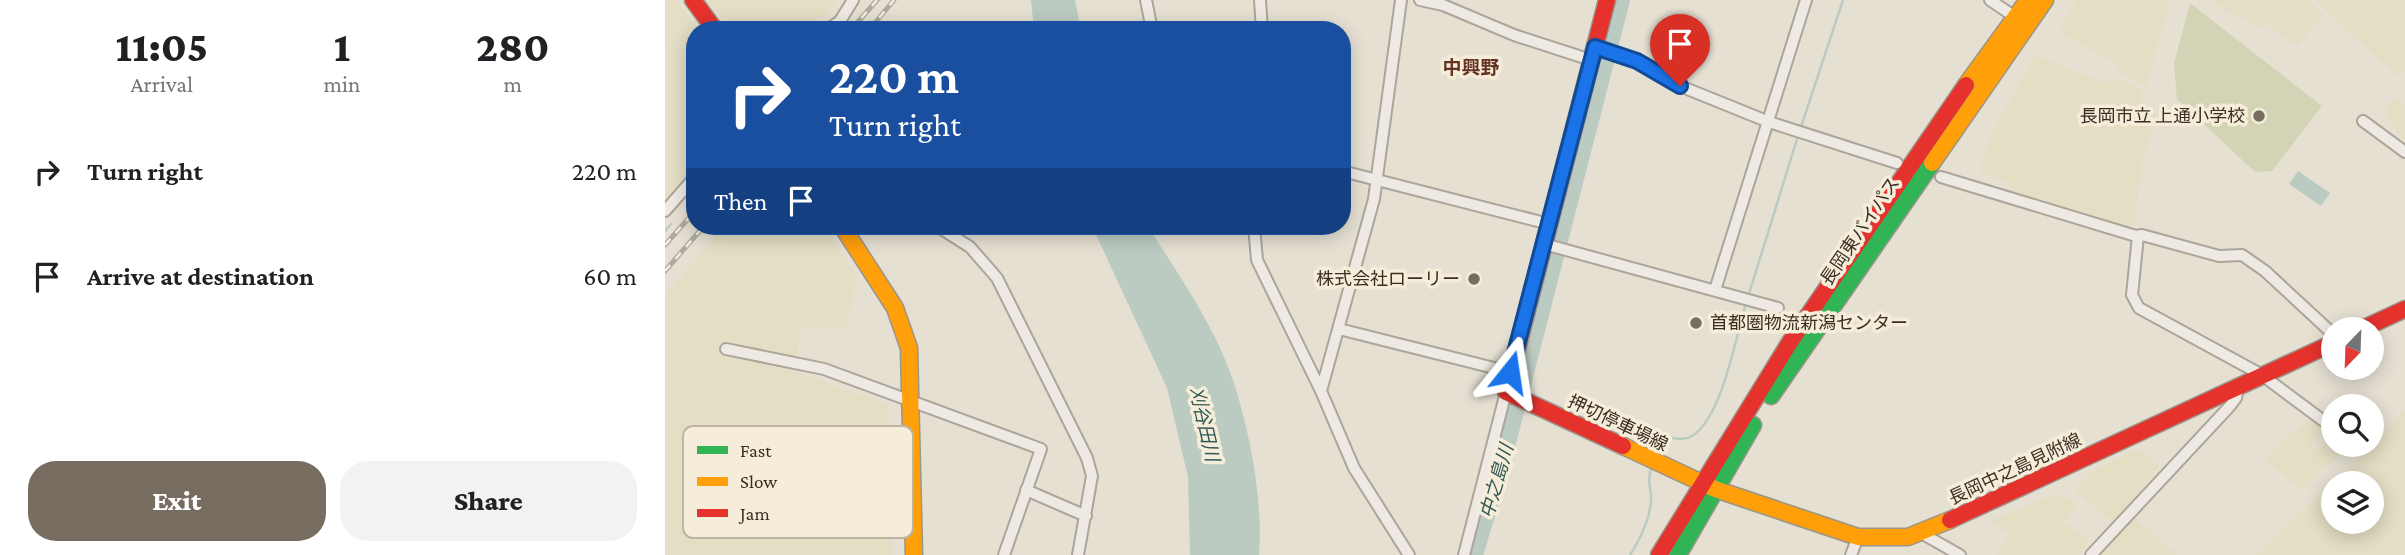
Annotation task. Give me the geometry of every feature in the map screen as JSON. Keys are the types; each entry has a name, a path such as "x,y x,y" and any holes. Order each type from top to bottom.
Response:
{"main road":[{"path":"692,0 708,21"},
{"path":"1506,392 1608,0"},
{"name":"長岡東バイパス","path":"1708,486 1813,306 2028,0"},
{"name":"長岡東バイパス","path":"1708,486 2045,0"},
{"path":"848,235 883,288 903,326 909,348 912,426"},
{"path":"2384,319 2405,309"},
{"name":"長岡中之島見附線","path":"1708,486 1859,537 1890,539 1921,533 2321,348"},
{"name":"押切停車場線","path":"1506,392 1708,486"},
{"path":"913,478 914,555"},
{"path":"1659,555 1708,486"},
{"path":"1678,555 1708,486"}],"street":[{"path":"840,21 853,0"},
{"path":"1146,0 1151,21"},
{"path":"1260,0 1261,21"},
{"path":"1321,391 1374,199 1401,0"},
{"path":"1420,0 1443,5 1514,35 1637,61 1680,86 1769,122 1897,163"},
{"path":"1715,290 1806,0"},
{"path":"1990,0 2015,17"},
{"path":"2363,121 2405,152"},
{"path":"1351,174 1549,225"},
{"path":"1941,177 2139,236 2219,256 2242,255 2266,271 2321,323"},
{"path":"665,211 686,187"},
{"path":"952,235 971,247 997,278 1087,458 1092,476 1078,555"},
{"path":"1255,235 1257,260 1321,391 1354,468 1409,555"},
{"path":"2139,236 2134,302 2141,309 2195,335 2262,375 2321,419"},
{"path":"1544,244 1778,308"},
{"path":"1339,329 1510,372"},
{"path":"726,349 824,369 1041,449 1004,555"},
{"path":"2091,555 2229,407 2236,398 2238,387"},
{"path":"1464,555 1506,392"},
{"path":"1025,490 1086,516"},
{"path":"1921,533 1960,555"},
{"path":"1850,555 1859,537"}],"shaded area":[{"path":"665,0 677,0 693,21 686,21 686,177 665,201"},
{"path":"708,0 839,0 827,14 816,21 724,21"},
{"path":"2077,0 2170,0 2146,87 2119,71 2113,61 2060,33 2069,10"},
{"path":"2212,0 2308,0 2324,15 2297,46 2268,24 2255,27 2241,16 2236,18"},
{"path":"2315,0 2405,0 2405,70 2398,77"},
{"path":"2036,55 2101,82 2124,80 2143,91 2141,101 2156,113 2142,164 2134,224 2128,228 2013,193 2006,181 1983,174 1981,167 1992,132"},
{"path":"2395,98 2405,104 2405,141 2386,117 2386,110"},
{"path":"717,235 830,235 857,275 846,328 801,329 794,371 888,405 889,426 683,426 683,538 892,538 892,555 665,555 665,296"},
{"path":"2405,409 2405,555 2255,555 2321,494 2321,534 2384,534 2384,471 2345,471 2360,457 2384,457 2384,431"},
{"path":"2311,417 2321,426 2321,433 2310,443 2317,451 2321,448 2321,457 2337,457 2302,490 2264,459"},
{"path":"2137,449 2160,466 2122,513 2112,521 2074,491 2097,469"},
{"path":"2057,493 2078,505 2063,522 2090,542 2079,555 1997,555 2009,534 1990,521"},
{"path":"2132,516 2178,555 2098,555"}],"green space":[{"path":"2190,3 2322,106 2272,171 2255,172 2177,99 2174,63"}],"water":[{"path":"1031,0 1075,0 1079,21 1033,21"},
{"path":"2298,171 2330,193 2321,206 2289,184"},
{"name":"刈谷田川","path":"1096,235 1154,235 1218,344 1235,386 1251,448 1259,513 1259,555 1190,555 1188,477 1167,388"}],"waterway":[{"name":"中之島川","path":"1474,555 1502,462 1621,0"},
{"path":"1800,130 1843,0"},
{"path":"1748,297 1798,136"},
{"path":"665,231 671,224"},
{"path":"1657,455 1665,437 1689,438 1703,426 1712,412 1727,375 1746,303"},
{"path":"1630,555 1650,511 1649,478 1652,467"}],"railway":[{"path":"859,21 877,0"},
{"path":"876,21 894,0"},
{"path":"665,245 686,221"},
{"path":"665,271 696,235"}],"traffic: fast":[{"path":"1771,396 1932,163"},
{"path":"1678,555 1753,425"}],"traffic: slow":[{"path":"1966,85 2028,0"},
{"path":"1932,163 2045,0"},
{"path":"848,235 895,308 909,348 911,426"},
{"path":"1623,446 1715,489 1858,537 1908,537 1950,520"},
{"path":"913,514 914,555"}],"traffic: jam":[{"path":"693,0 708,21"},
{"path":"1607,0 1506,392 1623,446"},
{"path":"1659,555 1790,342 1966,85"},
{"path":"2384,319 2405,309"},
{"path":"1950,520 2321,349"}],"place":[{"name":"長岡市立 上通小学校","path":"2259,116"},
{"name":"株式会社ローリー","path":"1474,279"},
{"name":"首都圏物流新潟センター","path":"1696,323"}],"district":[{"name":"中興野","path":"1471,67"}],"route":[{"path":"1510,372 1595,47 1637,61 1680,86"}]}
